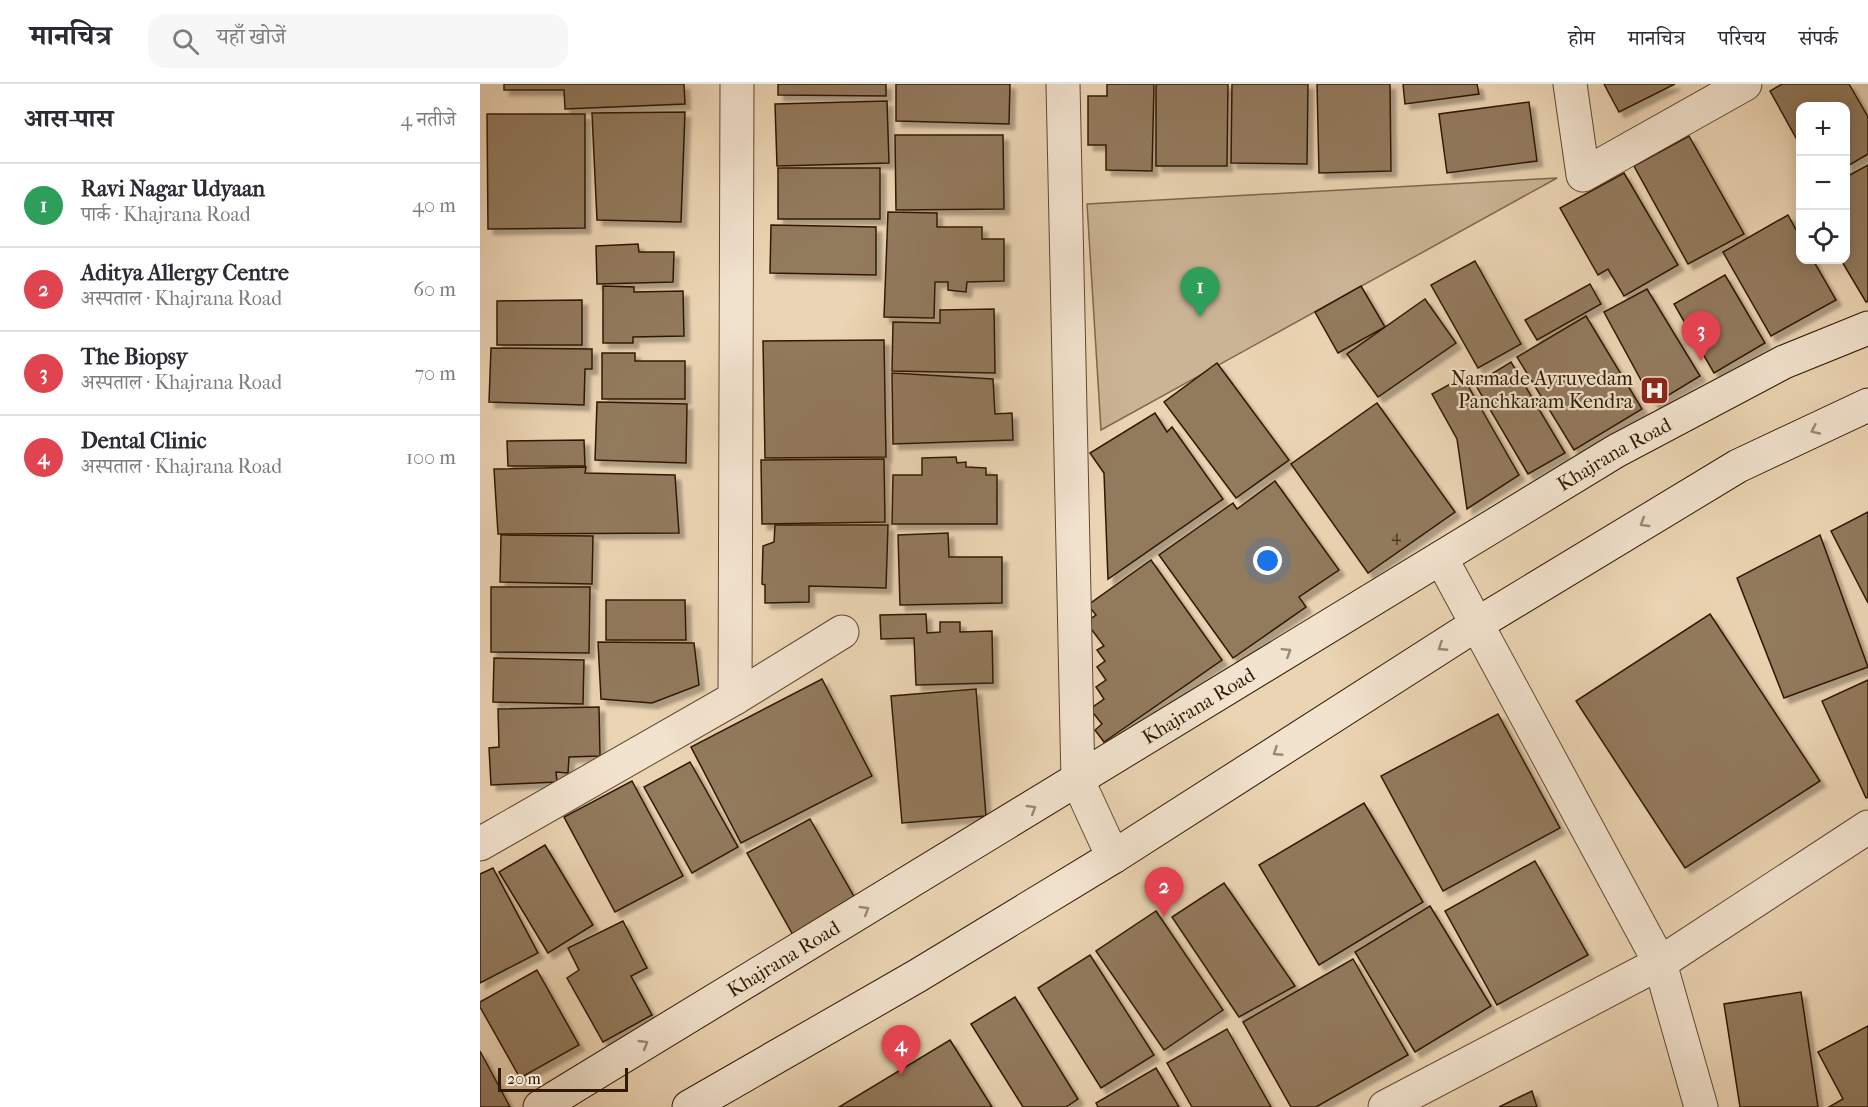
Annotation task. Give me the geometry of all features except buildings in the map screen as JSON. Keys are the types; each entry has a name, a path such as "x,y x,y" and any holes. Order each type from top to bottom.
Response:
{"street":[{"path":"735,698 737,84"},
{"path":"1063,84 1078,781 1113,857"},
{"path":"1570,84 1583,175 1746,84"},
{"name":"Khajrana Road","path":"540,1107 1627,446 1784,362 1868,328"},
{"path":"689,1107 917,976 1113,857 1478,624 1738,466 1868,405"},
{"path":"1441,558 1660,963 1701,1107"},
{"path":"480,844 735,698 842,632"},
{"path":"1385,1107 1660,963 1868,827"}],"shaded area":[{"path":"1557,178 1101,430 1087,204"}],"place":[{"name":"Ravi Nagar Udyaan","path":"1200,317"},
{"name":"The Biopsy","path":"1701,361"},
{"name":"Narmade Ayruvedam Panchkaram Kendra","path":"1654,390"},
{"name":"Aditya Allergy Centre","path":"1164,917"},
{"name":"Dental Clinic","path":"901,1075"}]}
